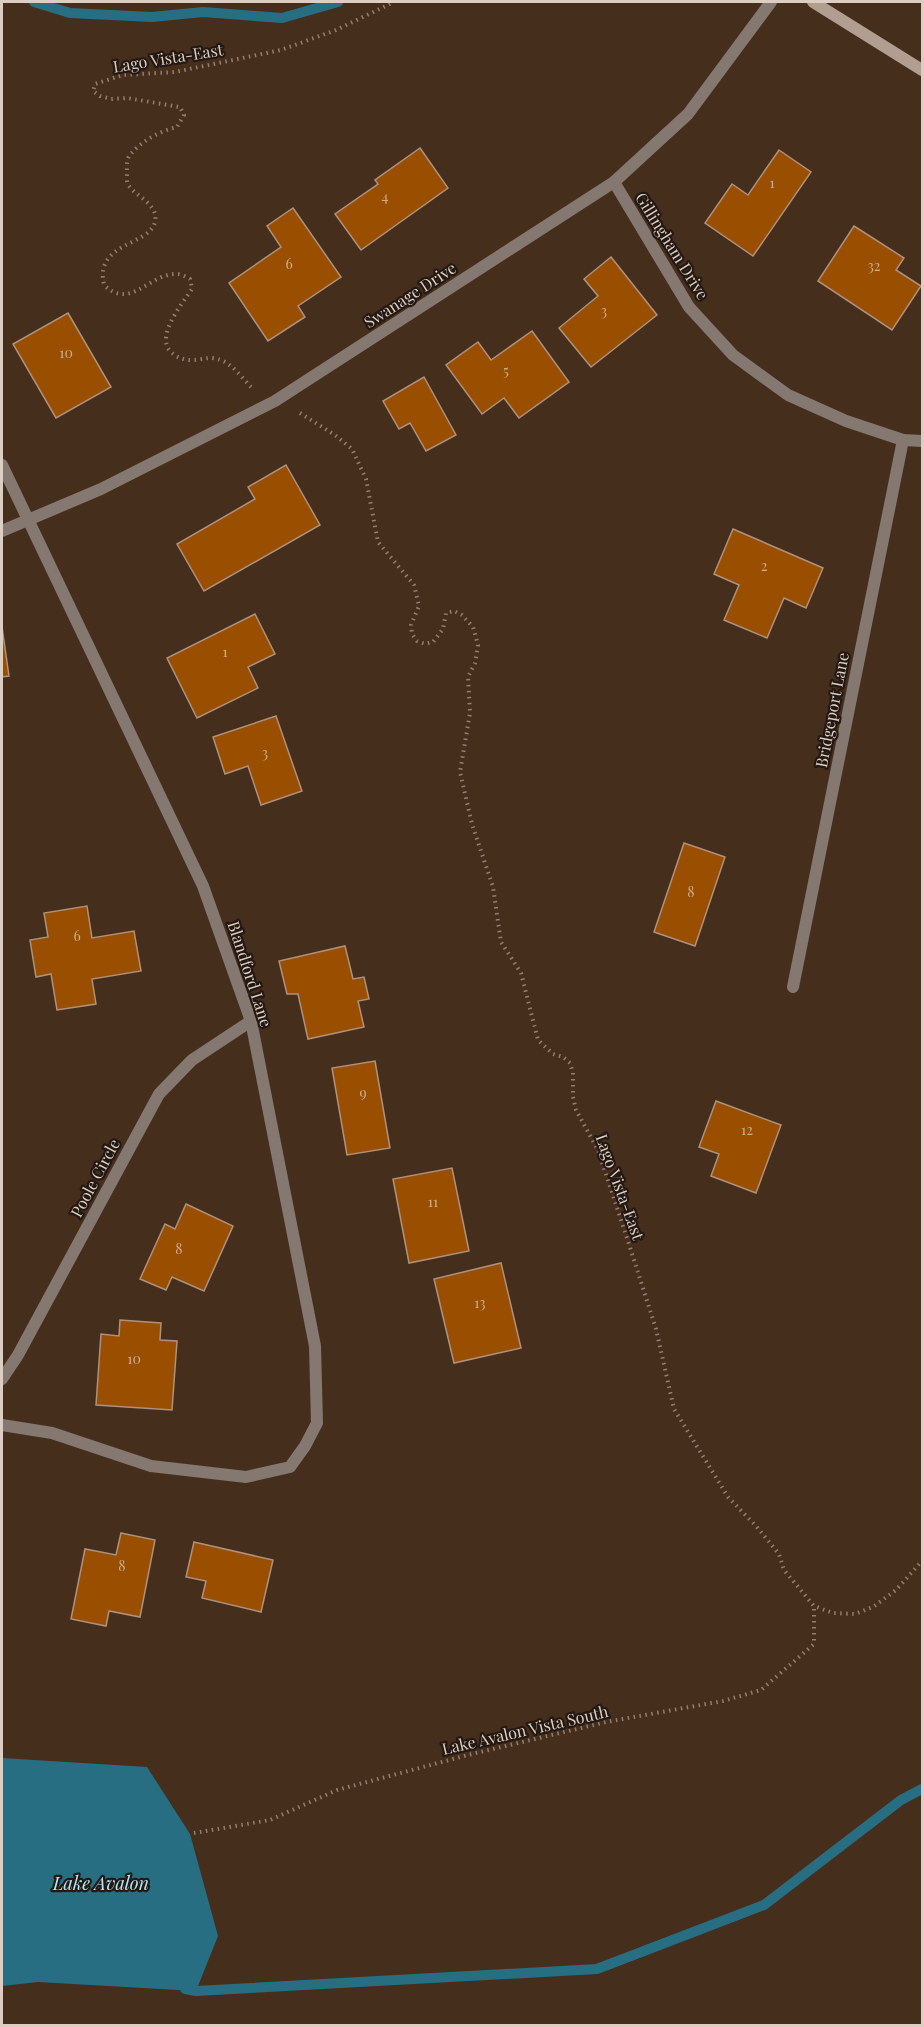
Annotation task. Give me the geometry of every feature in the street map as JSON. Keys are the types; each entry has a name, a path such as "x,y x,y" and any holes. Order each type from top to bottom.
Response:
{"main road":[{"path":"813,2 922,70"}],"street":[{"name":"Swanage Drive","path":"2,531 102,489 275,401 614,182 688,114 771,2"},
{"name":"Gillingham Drive","path":"614,182 689,307 733,355 788,394 846,421 903,440 922,441"},
{"name":"Bridgeport Lane","path":"793,987 903,440"},
{"name":"Blandford Lane","path":"2,465 203,886 251,1021 315,1346 317,1423 305,1446 290,1467 246,1477 151,1466 52,1434 2,1425"},
{"name":"Poole Circle","path":"2,1380 18,1355 159,1094 192,1060 251,1021"}],"path":[{"name":"Lago Vista-East","path":"254,389 226,362 209,357 182,359 167,348 166,332 192,289 190,279 179,274 166,275 136,291 122,295 111,292 104,285 102,270 110,255 151,229 155,222 148,201 129,186 127,162 130,155 162,131 177,127 184,115 180,107 128,98 111,99 100,96 93,91 95,84 123,75 175,72 281,50 336,30 394,2"},
{"name":"Lago Vista-East","path":"302,414 352,449 366,479 378,542 414,585 418,606 411,625 412,634 417,641 425,644 433,642 442,629 446,613 454,611 462,615 473,627 478,645 475,663 468,677 470,713 460,772 472,824 492,887 501,942 521,973 538,1040 553,1054 563,1057 570,1064 573,1073 573,1097 576,1110 598,1149 656,1329 674,1409 728,1497 779,1554 784,1570 814,1606"},
{"path":"814,1606 834,1614 855,1614 873,1607 896,1590 922,1561"},
{"name":"Lake Avalon Vista South","path":"194,1833 270,1820 337,1790 468,1755 606,1722 723,1701 761,1690 813,1644 814,1606"}],"water":[{"name":"Lake Avalon","path":"2,1758 147,1767 190,1834 218,1936 196,1991 38,1982 2,1986"}],"building":[{"path":"420,148 448,188 361,250 335,214 378,184 375,180"},
{"path":"779,150 811,172 753,256 705,223 732,184 748,195"},
{"path":"293,208 341,277 298,306 305,317 268,341 229,283 281,247 267,226"},
{"path":"854,226 904,258 896,270 921,286 892,330 818,281"},
{"path":"611,257 657,315 591,367 559,328 598,296 584,279"},
{"path":"68,313 111,387 56,418 13,344"},
{"path":"532,331 569,382 519,418 504,398 482,414 446,365 478,342 491,360"},
{"path":"424,377 456,435 426,451 410,423 399,429 383,401"},
{"path":"286,465 320,525 204,591 177,544 255,499 248,487"},
{"path":"733,529 823,568 806,608 784,598 767,638 724,620 739,585 714,574"},
{"path":"255,614 275,654 248,667 258,688 197,718 167,658"},
{"path":"2,627 9,676 2,677"},
{"path":"276,716 302,791 261,805 248,766 225,774 213,737"},
{"path":"684,843 725,857 695,946 654,932"},
{"path":"87,906 92,938 134,931 141,971 92,979 96,1004 57,1010 51,974 36,977 30,940 48,937 44,913"},
{"path":"345,946 353,979 364,977 369,999 358,1001 364,1027 308,1039 298,994 287,994 279,961"},
{"path":"375,1061 390,1148 347,1155 332,1068"},
{"path":"716,1101 781,1125 756,1193 711,1176 719,1154 699,1147"},
{"path":"452,1168 469,1251 409,1263 393,1179"},
{"path":"186,1204 233,1226 204,1291 172,1277 166,1290 140,1279 165,1224 175,1229"},
{"path":"501,1263 521,1348 454,1363 434,1279"},
{"path":"120,1320 161,1323 160,1340 177,1341 172,1410 96,1405 101,1334 119,1336"},
{"path":"121,1533 155,1540 140,1617 109,1611 106,1626 71,1619 85,1549 116,1555"},
{"path":"194,1542 273,1560 261,1612 202,1598 206,1581 186,1577"}],"waterway":[{"path":"34,2 70,13 152,17 203,12 282,18 338,2"},
{"path":"185,1989 196,1991 597,1969 764,1905 901,1800 922,1789"}]}
